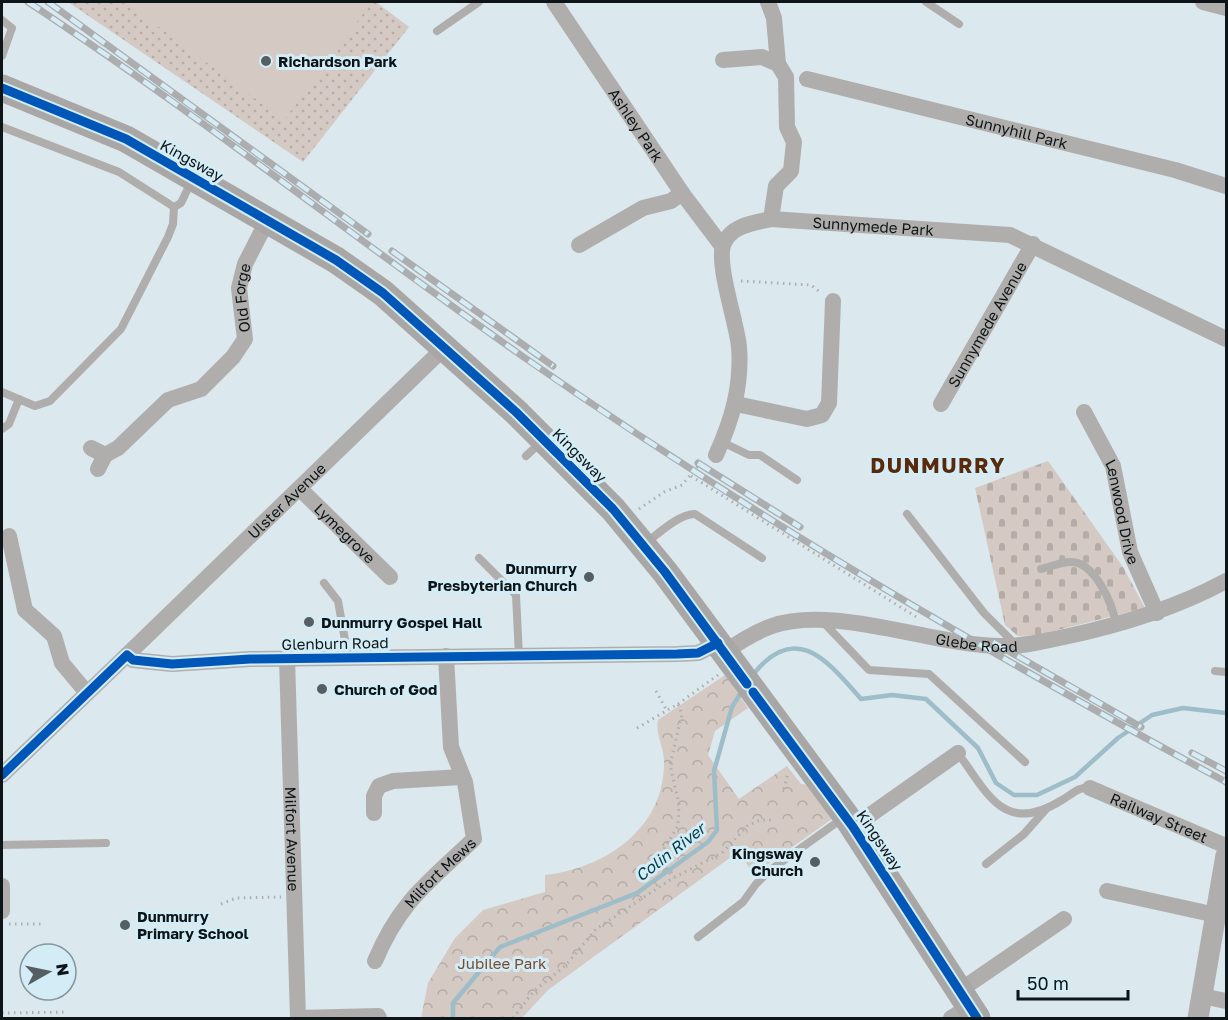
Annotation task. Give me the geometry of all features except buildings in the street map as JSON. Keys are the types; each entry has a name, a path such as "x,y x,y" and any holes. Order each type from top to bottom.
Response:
{"main road":[{"name":"Kingsway","path":"2,88 126,139 268,219 336,260 383,293 445,347 535,448 624,521 644,545 850,822 964,1009"}],"street":[{"name":"Ashley Park","path":"554,2 682,193 722,246"},
{"path":"768,2 774,18 778,64 786,77 787,127 794,142 791,171 776,186 771,219"},
{"path":"1203,2 1227,8"},
{"path":"723,60 762,57 778,64"},
{"name":"Sunnyhill Park","path":"807,79 1174,170 1227,186"},
{"path":"579,244 643,208 671,201 682,193"},
{"name":"Old Forge","path":"98,457 118,448 168,400 201,389 233,357 245,339 239,288 245,264 268,219"},
{"name":"Sunnymede Park","path":"722,246 728,235 738,228 771,219 1010,235 1033,244 1227,339"},
{"name":"Sunnymede Avenue","path":"941,404 1033,244"},
{"path":"719,448 736,404 739,349 721,262 722,246"},
{"path":"736,404 807,419 822,415 828,403 833,301"},
{"name":"Ulster Avenue","path":"128,655 445,347"},
{"name":"Lenwood Drive","path":"1084,412 1097,432 1113,466 1130,552 1157,613"},
{"name":"Lymegrove","path":"300,489 390,577"},
{"path":"9,536 25,610 54,636 62,663 87,693"},
{"name":"Glebe Road","path":"734,665 772,626 821,619 982,645 1016,645 1116,625 1157,613 1192,599 1227,581"},
{"name":"Glenburn Road","path":"128,655 133,660 172,664 348,657 698,653 734,665"},
{"path":"2,776 128,655"},
{"name":"Milfort Mews","path":"375,961 387,934 407,902 474,839 462,777 450,747 446,656"},
{"name":"Milfort Avenue","path":"287,659 298,1018"},
{"path":"850,822 958,753"},
{"path":"374,813 374,796 379,786 393,781 462,777"},
{"name":"Railway Street","path":"1090,788 1227,846"},
{"path":"1198,1018 1227,855"},
{"path":"2,886 2,911"},
{"path":"1107,891 1216,915"},
{"path":"964,1009 1064,919"},
{"path":"1202,996 1227,1001"},
{"path":"298,1018 378,1018"}],"lane":[{"path":"437,31 479,2"},
{"path":"926,2 959,24"},
{"path":"2,20 12,28 2,56"},
{"path":"2,127 119,172 174,207"},
{"path":"174,207 181,203 193,177"},
{"path":"2,392 35,406 50,401 121,328 168,237 173,224 174,207"},
{"path":"2,429 9,424 19,399"},
{"path":"719,448 749,455 760,455 797,480"},
{"path":"644,545 670,525 690,514 695,514 762,558"},
{"path":"907,514 984,613 1016,645"},
{"path":"479,558 516,595 519,656"},
{"path":"1041,569 1070,562 1079,564 1101,584 1116,625"},
{"path":"324,583 338,601 348,657"},
{"path":"821,619 869,670 929,674 1025,762"},
{"path":"1215,671 1227,672"},
{"path":"958,753 996,804 1004,811 1029,813 1049,806 1079,789 1090,788"},
{"path":"986,864 1024,834 1049,806"},
{"path":"698,937 743,902 769,871 850,822"},
{"path":"2,846 106,843"}],"path":[{"path":"727,284 741,281 811,285 833,301"},
{"path":"624,521 655,498 682,485 702,460 719,448"},
{"path":"691,476 932,628 945,639"},
{"path":"637,728 678,704 734,665"},
{"path":"656,691 667,711"},
{"path":"673,878 659,857 678,826 679,804 670,765 682,714 678,704"},
{"path":"513,1018 536,989 566,965 596,929 673,878 722,853 747,826 760,820 771,820"},
{"path":"221,904 236,898 295,896"},
{"path":"2,925 44,924"},
{"path":"2,1013 68,1012"}],"green space":[{"path":"68,2 376,2 409,27 303,162"},
{"name":"Richardson Park","path":"125,2 372,2 284,120"},
{"path":"1048,461 1123,567 1145,608 1038,635 1018,636 1005,625 975,488"},
{"name":"Jubilee Park","path":"725,675 748,708 715,731 708,755 739,799 787,766 801,784 808,785 832,819 754,874 738,852 548,990 522,1018 421,1018 428,983 455,938 483,910 545,892 545,875 568,871 610,854 643,825 662,785 664,761 658,720"}],"waterway":[{"name":"Colin River","path":"752,676 768,659 782,650 796,648 810,652 823,660 861,699 892,695 926,699 978,748 996,783 1014,795 1037,795 1075,777 1118,738 1152,715 1183,708 1226,713"},
{"name":"Colin River","path":"453,1018 453,1003 500,947 637,893 708,842 717,830 714,771 732,707 742,691"}],"railway":[{"path":"28,2 154,88 525,358 695,472 958,632 1226,782"},
{"path":"48,2 368,234"},
{"path":"392,251 553,366"},
{"path":"698,463 800,527"},
{"path":"993,642 1141,727"},
{"path":"1192,753 1226,771"}],"cycle path":[{"path":"2,88 126,139 336,260 383,293 516,412 613,509 665,572 747,684"},
{"path":"2,775 127,655 133,660 172,664 250,659 677,654 698,653 718,643"},
{"path":"753,692 853,827 977,1018"}],"place":[{"name":"Richardson Park","path":"266,61"},
{"name":"Dunmurry Presbyterian Church","path":"589,577"},
{"name":"Dunmurry Gospel Hall","path":"309,622"},
{"name":"Church of God","path":"322,689"},
{"name":"Kingsway Church","path":"815,862"},
{"name":"Dunmurry Primary School","path":"125,925"}],"district":[{"name":"DUNMURRY","path":"938,465"}]}
